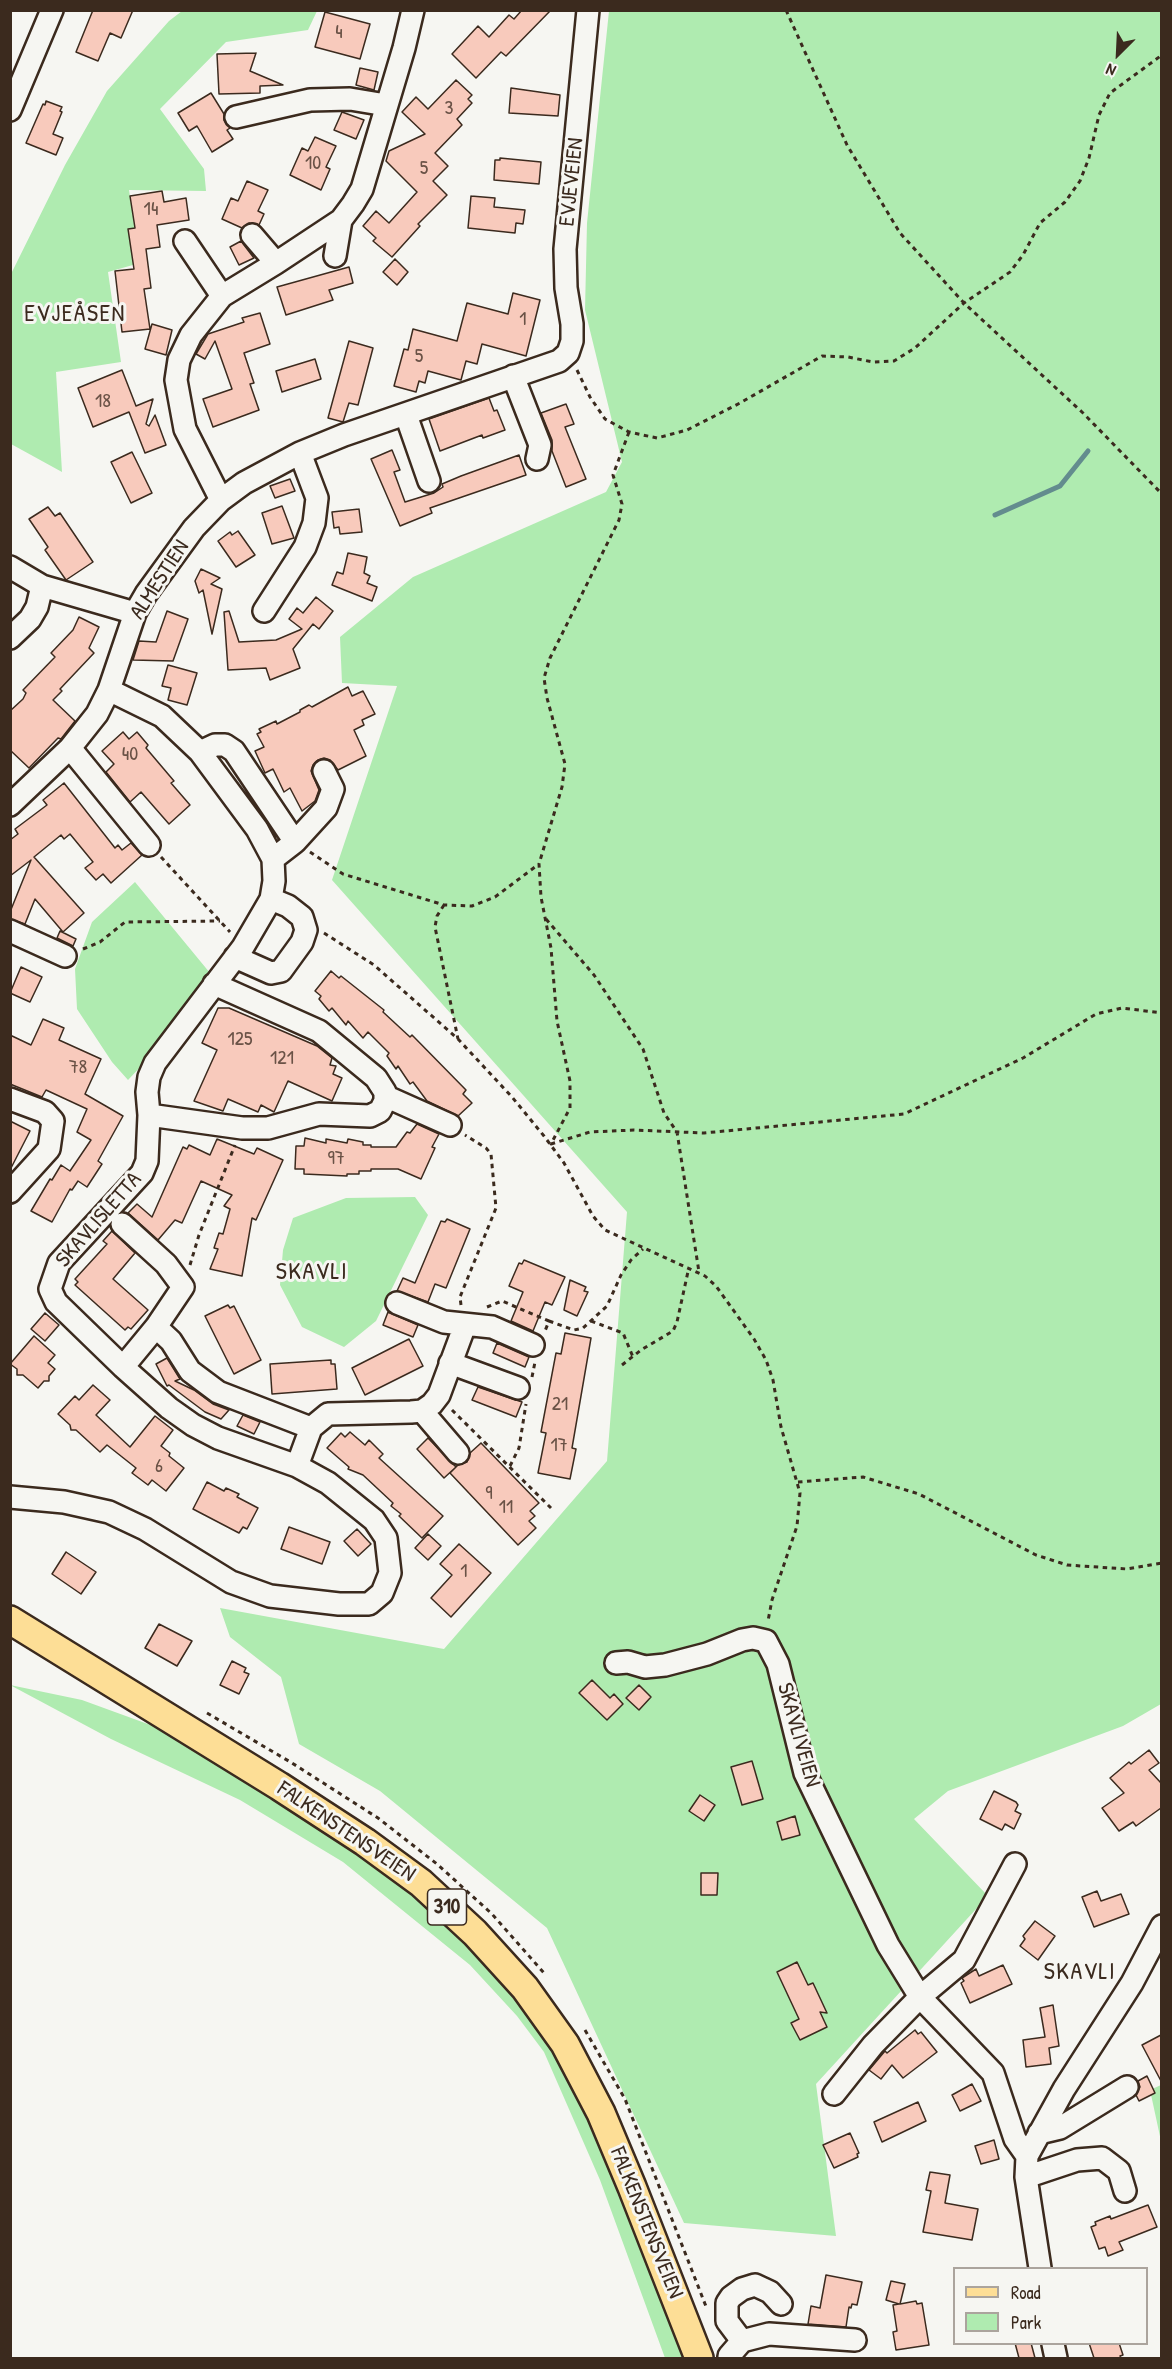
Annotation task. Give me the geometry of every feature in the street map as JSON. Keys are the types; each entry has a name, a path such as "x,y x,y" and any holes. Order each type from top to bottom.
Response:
{"main road":[{"name":"FALKENSTENSVEIEN","path":"10,1620 279,1786 365,1842 421,1883 475,1933 525,1988 565,2044 601,2113 699,2358"}],"street":[{"path":"10,110 52,10"},
{"path":"335,256 342,220 362,189 413,10"},
{"name":"EVJEVEIEN","path":"568,353 572,341 572,324 566,288 566,249 588,10"},
{"path":"236,117 310,100 350,99 386,105"},
{"path":"222,500 185,429 176,380 179,360 191,335 222,296 342,220"},
{"path":"252,235 276,263"},
{"path":"185,241 222,296"},
{"name":"ALMESTIEN","path":"10,805 70,748 97,714 110,690 135,613 146,594 194,528 222,500 244,483 300,453 344,435 559,361 568,353"},
{"path":"513,375 540,445 537,459"},
{"path":"406,415 429,482"},
{"path":"264,611 305,547 314,523 316,498 300,453"},
{"path":"10,567 42,586 135,613"},
{"path":"10,638 33,613 42,586"},
{"name":"SKAVLISLETTA","path":"10,1497 64,1502 109,1512 145,1529 213,1572 247,1589 287,1599 339,1604 369,1604 382,1593 390,1573 386,1538 374,1520 337,1490 297,1466 218,1438 193,1425 169,1408 56,1302 50,1289 59,1263 142,1173 147,1161 149,1114 147,1092 149,1077 155,1063 239,952 271,899 274,881 273,859 257,829 200,752 162,716 110,690"},
{"path":"200,752 225,745 234,751 295,842"},
{"path":"70,748 149,845"},
{"path":"273,859 295,842 326,808 333,789 324,771"},
{"path":"239,952 271,973 281,971 302,942 306,930 302,917 288,906 271,899"},
{"path":"10,931 65,956"},
{"path":"149,1114 242,1128 268,1128 319,1114 370,1116 380,1111 385,1101 385,1092 376,1078 320,1031 214,984"},
{"path":"385,1096 450,1125"},
{"path":"10,1099 45,1112 53,1121 49,1149 10,1192"},
{"path":"122,1224 166,1264 183,1287 156,1327 123,1367"},
{"path":"397,1303 444,1322 492,1327 533,1345"},
{"path":"429,1405 450,1364 465,1325"},
{"path":"156,1327 171,1341 190,1371 218,1392 310,1428"},
{"path":"450,1364 518,1388"},
{"path":"297,1466 310,1428 328,1414 429,1405"},
{"path":"429,1405 458,1453"},
{"path":"616,1663 628,1662 645,1666 665,1665 707,1654 742,1640 753,1638 766,1641"},
{"name":"SKAVLIVEIEN","path":"766,1641 778,1664 805,1773 888,1945 920,1997 993,2073 1015,2139 1027,2166 1040,2267"},
{"path":"834,2094 873,2045 920,1997 964,1960 1015,1864"},
{"path":"1125,2191 1119,2171 1102,2158 1027,2166 1039,2133 1064,2089 1132,1983 1161,1926"},
{"path":"1039,2133 1060,2128 1127,2087"},
{"path":"781,2304 770,2292 755,2285 742,2289 731,2297 727,2303 727,2321 735,2348 769,2334 855,2340"}],"path":[{"path":"786,10 847,145 900,233 964,303 1083,413 1161,494"},
{"path":"568,353 590,397 605,419 629,432 657,438 687,430 822,356 848,357 873,362 894,361 915,348 964,303 1010,272 1023,255 1040,223 1065,202 1083,173 1099,115 1110,93 1156,62 1161,56"},
{"path":"550,1144 570,1108 570,1081 557,1021 556,990 541,897 539,864 562,787 565,764 547,698 544,678 550,658 619,520 622,504 613,475 629,432"},
{"path":"295,842 343,874 444,905 472,906 495,897 539,864"},
{"path":"149,845 220,921 239,952"},
{"path":"444,905 437,916 435,927 458,1039"},
{"path":"302,917 374,965 458,1039 512,1097 550,1144 564,1163 593,1216 605,1230 643,1249 699,1272 716,1286 754,1339 766,1360 773,1380 781,1427 798,1482 800,1502 796,1526 772,1600 766,1641"},
{"path":"545,917 594,975 643,1049 664,1113 677,1132 699,1272"},
{"path":"65,956 100,942 125,922 220,921"},
{"path":"550,1144 590,1132 634,1130 704,1133 904,1114 1023,1058 1096,1014 1122,1008 1161,1013"},
{"path":"450,1125 486,1148 494,1170 496,1209 460,1297 465,1325"},
{"path":"183,1287 199,1235 242,1128"},
{"path":"549,1321 574,1330 583,1328 607,1306 621,1275 631,1260 643,1249"},
{"path":"622,1365 673,1331 689,1267"},
{"path":"591,1321 623,1333 633,1357"},
{"path":"429,1405 449,1407 551,1508"},
{"path":"798,1482 863,1477 919,1494 1036,1555 1067,1565 1127,1569 1161,1563"},
{"path":"199,1708 292,1763 378,1818 437,1864 492,1914 535,1961 548,1979"},
{"path":"580,2023 625,2099 711,2319"}],"green space":[{"path":"182,11 317,11 308,30 226,42 160,109 204,169 206,191 129,190 140,263 108,272 121,362 56,372 62,472 11,444 10,276 65,165 107,91 169,21"},
{"path":"609,11 1161,11 1161,1704 1123,1726 948,1791 914,1819 988,1896 816,2084 836,2236 684,2223 547,1928 380,1791 299,1744 281,1677 230,1637 220,1608 444,1649 607,1461 627,1212 332,880 397,686 342,683 340,637 413,577 606,492 622,462 585,310 587,223"},
{"path":"135,882 210,973 147,1060 128,1080 112,1062 77,1009 75,969 92,922"},
{"path":"415,1197 428,1215 376,1321 344,1347 302,1327 280,1285 283,1250 293,1218 346,1198"},
{"path":"10,1685 82,1700 156,1727 392,1870 450,1921 540,2022 580,2092 686,2358 665,2358 600,2180 544,2052 517,2016 470,1965 343,1862 240,1800 111,1739"},
{"path":"1161,2085 1161,2141 1150,2090"}],"building":[{"path":"93,10 133,10 121,38 110,33 98,61 76,52"},
{"path":"522,10 551,10 506,56 501,52 476,78 452,54 478,26 489,37 509,15 514,19"},
{"path":"325,12 370,24 360,59 315,47"},
{"path":"256,53 250,71 283,85 260,86 260,93 219,94 217,54"},
{"path":"360,68 378,72 374,90 356,85"},
{"path":"456,80 472,95 468,99 472,103 457,119 462,125 435,153 448,166 433,181 447,195 418,224 420,226 392,257 373,241 376,238 363,226 376,211 389,223 417,192 386,161 389,151 425,134 402,112 416,97 428,109"},
{"path":"511,88 560,95 558,116 509,113"},
{"path":"211,93 224,114 224,120 230,128 227,130 233,139 212,152 197,126 189,131 178,113"},
{"path":"46,101 62,107 53,134 63,138 56,155 26,143"},
{"path":"342,112 364,120 356,139 334,130"},
{"path":"315,137 336,146 326,167 330,169 321,190 290,175 302,148 308,151"},
{"path":"500,158 541,162 539,184 494,180 495,160 500,160"},
{"path":"247,181 268,190 258,211 264,214 259,225 249,223 242,228 222,219 231,198 238,201"},
{"path":"162,191 164,202 186,198 189,220 157,225 160,247 146,249 151,288 144,289 150,329 122,332 115,271 134,269 128,229 135,228 130,196"},
{"path":"471,196 495,198 494,207 525,210 523,224 516,223 515,233 468,228"},
{"path":"241,241 254,258 239,265 230,247"},
{"path":"395,259 408,272 397,285 383,272"},
{"path":"349,267 353,283 329,290 333,300 286,315 277,287"},
{"path":"513,293 540,300 526,356 482,344 477,364 466,361 461,380 428,371 425,383 419,381 416,392 394,386 404,349 408,350 413,329 457,341 467,303 508,314"},
{"path":"260,313 270,344 244,353 254,383 250,384 259,410 213,427 203,399 232,389 215,341 205,359 196,354 208,334 244,322 242,318"},
{"path":"152,324 172,330 166,355 145,349"},
{"path":"349,341 373,348 358,405 349,403 343,422 328,418"},
{"path":"315,359 321,379 282,392 276,371"},
{"path":"122,370 136,406 153,399 146,424 149,426 155,415 166,445 145,453 129,412 93,427 78,388"},
{"path":"489,398 505,430 483,438 482,435 440,451 429,419"},
{"path":"566,404 574,424 565,427 586,479 566,487 541,413"},
{"path":"392,450 400,470 394,472 405,502 434,493 443,487 442,484 519,455 526,475 430,508 432,513 400,526 371,459"},
{"path":"132,452 152,493 131,503 111,462"},
{"path":"290,479 295,491 275,498 270,486"},
{"path":"282,506 294,538 272,544 262,513"},
{"path":"48,507 55,516 60,513 93,562 66,580 45,550 48,547 29,519"},
{"path":"359,509 362,532 340,534 339,527 334,528 332,512"},
{"path":"238,531 255,555 236,567 218,541 230,532 232,535"},
{"path":"348,553 367,557 364,573 370,576 367,583 377,587 372,601 332,585 337,572 343,574"},
{"path":"201,569 220,578 211,584 222,589 212,634 203,590 199,593 195,581"},
{"path":"316,597 333,611 319,629 313,624 293,649 300,668 270,680 266,668 228,670 224,612 229,611 239,642 276,640 302,629 289,619 297,608 303,613"},
{"path":"167,611 188,619 173,661 133,660 139,641 156,642"},
{"path":"79,617 99,627 89,648 94,653 60,689 62,691 53,700 75,721 61,739 58,738 29,768 10,750 10,711 23,699 26,693 23,690 55,657 51,653 73,630"},
{"path":"168,665 197,673 187,705 168,700 171,688 162,686"},
{"path":"348,687 352,696 363,691 375,714 362,720 364,725 354,730 366,756 338,770 330,760 324,758 318,760 311,771 319,790 315,801 302,811 290,788 284,792 273,769 265,773 255,751 264,747 257,734 261,732 259,729 276,721 277,724 309,705 312,707"},
{"path":"123,732 129,739 137,732 148,745 146,748 174,781 171,783 190,805 169,824 141,792 130,802 106,772 114,764 102,751"},
{"path":"64,783 115,848 118,845 122,850 131,843 142,855 111,883 103,874 96,880 85,868 93,862 70,834 64,839 61,835 34,857 84,913 63,932 35,899 25,924 10,919 10,912 31,860 10,876 10,840 18,834 15,829 47,805 43,800"},
{"path":"60,931 76,939 73,946 57,938"},
{"path":"21,967 42,977 30,1002 10,993"},
{"path":"331,971 339,978 341,976 384,1010 383,1012 410,1037 412,1035 466,1090 463,1094 472,1103 458,1116 427,1101 413,1082 410,1084 398,1066 396,1069 387,1056 389,1053 368,1032 363,1038 348,1021 346,1025 332,1008 329,1011 319,999 321,996 315,991"},
{"path":"218,1008 229,1008 317,1046 332,1058 330,1065 336,1066 333,1074 342,1078 332,1101 288,1081 274,1112 261,1105 258,1112 228,1099 223,1111 194,1101 217,1050 202,1043"},
{"path":"43,1019 64,1028 59,1040 101,1059 85,1094 123,1116 98,1161 102,1164 87,1187 78,1181 72,1190 70,1189 52,1222 31,1211 61,1165 70,1171 91,1140 77,1132 87,1109 46,1090 42,1097 10,1084 10,1035 31,1045"},
{"path":"10,1121 30,1131 10,1170"},
{"path":"417,1124 439,1134 421,1179 398,1169 371,1169 371,1171 359,1171 359,1174 347,1174 347,1176 304,1174 304,1169 295,1169 296,1146 304,1146 305,1138 326,1143 326,1139 347,1143 348,1139 363,1142 363,1145 371,1145 371,1147 396,1147 407,1132 410,1133"},
{"path":"217,1139 254,1154 257,1148 283,1160 256,1220 252,1218 242,1276 210,1269 218,1249 214,1248 219,1233 223,1234 230,1209 224,1206 232,1195 201,1181 182,1223 175,1220 158,1240 128,1213 137,1204 152,1217 183,1147 187,1149 189,1145 210,1155"},
{"path":"447,1219 470,1229 446,1288 435,1284 428,1302 397,1291 403,1278 415,1283 441,1221 445,1222"},
{"path":"112,1231 135,1253 113,1279 148,1310 131,1329 128,1327 125,1330 75,1285 78,1282 75,1279 107,1244 103,1241"},
{"path":"524,1260 565,1277 552,1305 545,1302 533,1331 511,1321 523,1292 509,1286 519,1263 522,1264"},
{"path":"570,1280 586,1287 584,1291 588,1292 577,1316 564,1310"},
{"path":"228,1305 230,1308 234,1306 261,1360 234,1374 205,1316"},
{"path":"388,1312 418,1325 413,1337 383,1325"},
{"path":"45,1313 59,1325 45,1341 31,1329"},
{"path":"565,1333 591,1338 572,1448 576,1449 570,1479 538,1473 546,1433 541,1432 556,1353 561,1354"},
{"path":"34,1336 55,1355 48,1363 55,1369 49,1376 49,1381 44,1381 38,1388 23,1375 17,1375 17,1369 10,1364"},
{"path":"409,1339 423,1366 365,1395 352,1368"},
{"path":"497,1343 529,1357 525,1367 493,1353"},
{"path":"167,1358 180,1379 175,1381 194,1390 213,1404 229,1410 221,1419 205,1412 169,1385 167,1386 156,1364"},
{"path":"331,1360 331,1364 335,1364 337,1389 272,1394 270,1364"},
{"path":"93,1385 110,1400 96,1415 130,1447 155,1416 173,1430 161,1446 184,1468 166,1491 152,1480 148,1485 132,1473 136,1468 107,1445 100,1452 76,1430 71,1430 70,1425 58,1414 75,1396 79,1400"},
{"path":"478,1387 522,1402 516,1417 472,1400"},
{"path":"243,1415 260,1422 254,1434 237,1426"},
{"path":"350,1432 365,1445 369,1440 383,1454 379,1458 443,1516 422,1538 399,1516 401,1514 391,1506 393,1503 363,1475 348,1469 349,1467 327,1448 341,1433 345,1437"},
{"path":"428,1438 456,1467 444,1478 417,1449"},
{"path":"481,1443 539,1503 530,1511 535,1516 529,1521 536,1528 518,1545 450,1473 458,1465 467,1462 470,1453"},
{"path":"207,1482 224,1491 226,1488 239,1494 237,1497 258,1508 247,1529 243,1527 239,1533 193,1509"},
{"path":"289,1527 330,1542 322,1564 281,1549"},
{"path":"357,1529 371,1544 358,1556 344,1541"},
{"path":"428,1534 441,1546 428,1560 415,1548"},
{"path":"459,1544 491,1573 451,1617 431,1598 452,1575 440,1564"},
{"path":"66,1552 96,1572 81,1594 52,1574"},
{"path":"159,1624 192,1641 177,1666 145,1648"},
{"path":"232,1661 246,1668 244,1672 249,1674 239,1694 220,1685"},
{"path":"592,1680 610,1698 614,1694 623,1704 607,1720 579,1693"},
{"path":"639,1685 651,1697 639,1710 626,1698"},
{"path":"1149,1750 1159,1763 1149,1770 1161,1783 1161,1808 1136,1826 1133,1822 1119,1831 1102,1808 1124,1793 1110,1778 1129,1762 1131,1764"},
{"path":"752,1761 763,1799 742,1805 731,1767"},
{"path":"994,1791 1018,1805 1015,1811 1021,1814 1014,1829 1005,1824 1002,1830 980,1819"},
{"path":"700,1795 715,1805 704,1821 689,1811"},
{"path":"795,1816 800,1835 782,1840 777,1822"},
{"path":"701,1873 718,1873 717,1895 701,1895"},
{"path":"1097,1891 1101,1901 1121,1894 1129,1914 1094,1927 1082,1897"},
{"path":"1035,1921 1055,1936 1038,1960 1020,1946 1025,1939 1023,1936"},
{"path":"797,1962 808,1985 813,1983 827,2013 820,2012 827,2027 800,2040 791,2023 799,2019 777,1972"},
{"path":"1003,1965 1012,1984 970,2003 961,1983 964,1981 962,1978 976,1969 979,1976"},
{"path":"1053,2005 1059,2046 1049,2048 1051,2064 1026,2067 1023,2040 1045,2037 1040,2008"},
{"path":"915,2030 918,2034 921,2032 937,2052 903,2078 892,2065 881,2079 869,2070 885,2051 887,2053"},
{"path":"1161,2035 1161,2081 1142,2045"},
{"path":"1147,2076 1155,2093 1139,2101 1136,2095 1140,2087 1138,2081"},
{"path":"972,2084 981,2101 960,2111 952,2095"},
{"path":"918,2102 926,2121 882,2142 874,2122"},
{"path":"850,2133 859,2153 858,2157 834,2168 823,2145"},
{"path":"994,2140 999,2159 981,2164 975,2146"},
{"path":"930,2172 950,2175 945,2203 978,2209 972,2240 923,2232 931,2191 926,2190"},
{"path":"1148,2205 1157,2227 1119,2242 1123,2250 1108,2256 1105,2247 1099,2249 1091,2227 1096,2225 1095,2222 1110,2216 1111,2219"},
{"path":"826,2275 862,2282 857,2305 852,2304 851,2308 849,2307 846,2327 808,2324 811,2306 820,2308"},
{"path":"891,2281 905,2284 900,2304 916,2301 917,2304 922,2303 929,2345 896,2350 893,2332 897,2331 893,2305 899,2304 886,2300"},
{"path":"1016,2345 1032,2345 1035,2358 1019,2358"},
{"path":"1090,2345 1120,2345 1123,2355 1120,2356 1121,2358 1094,2358"}],"waterway":[{"path":"995,515 1060,486 1088,451"}],"district":[{"name":"EVJEÅSEN","path":"75,315"},
{"name":"SKAVLI","path":"312,1273"},
{"name":"SKAVLI","path":"1080,1973"}]}
